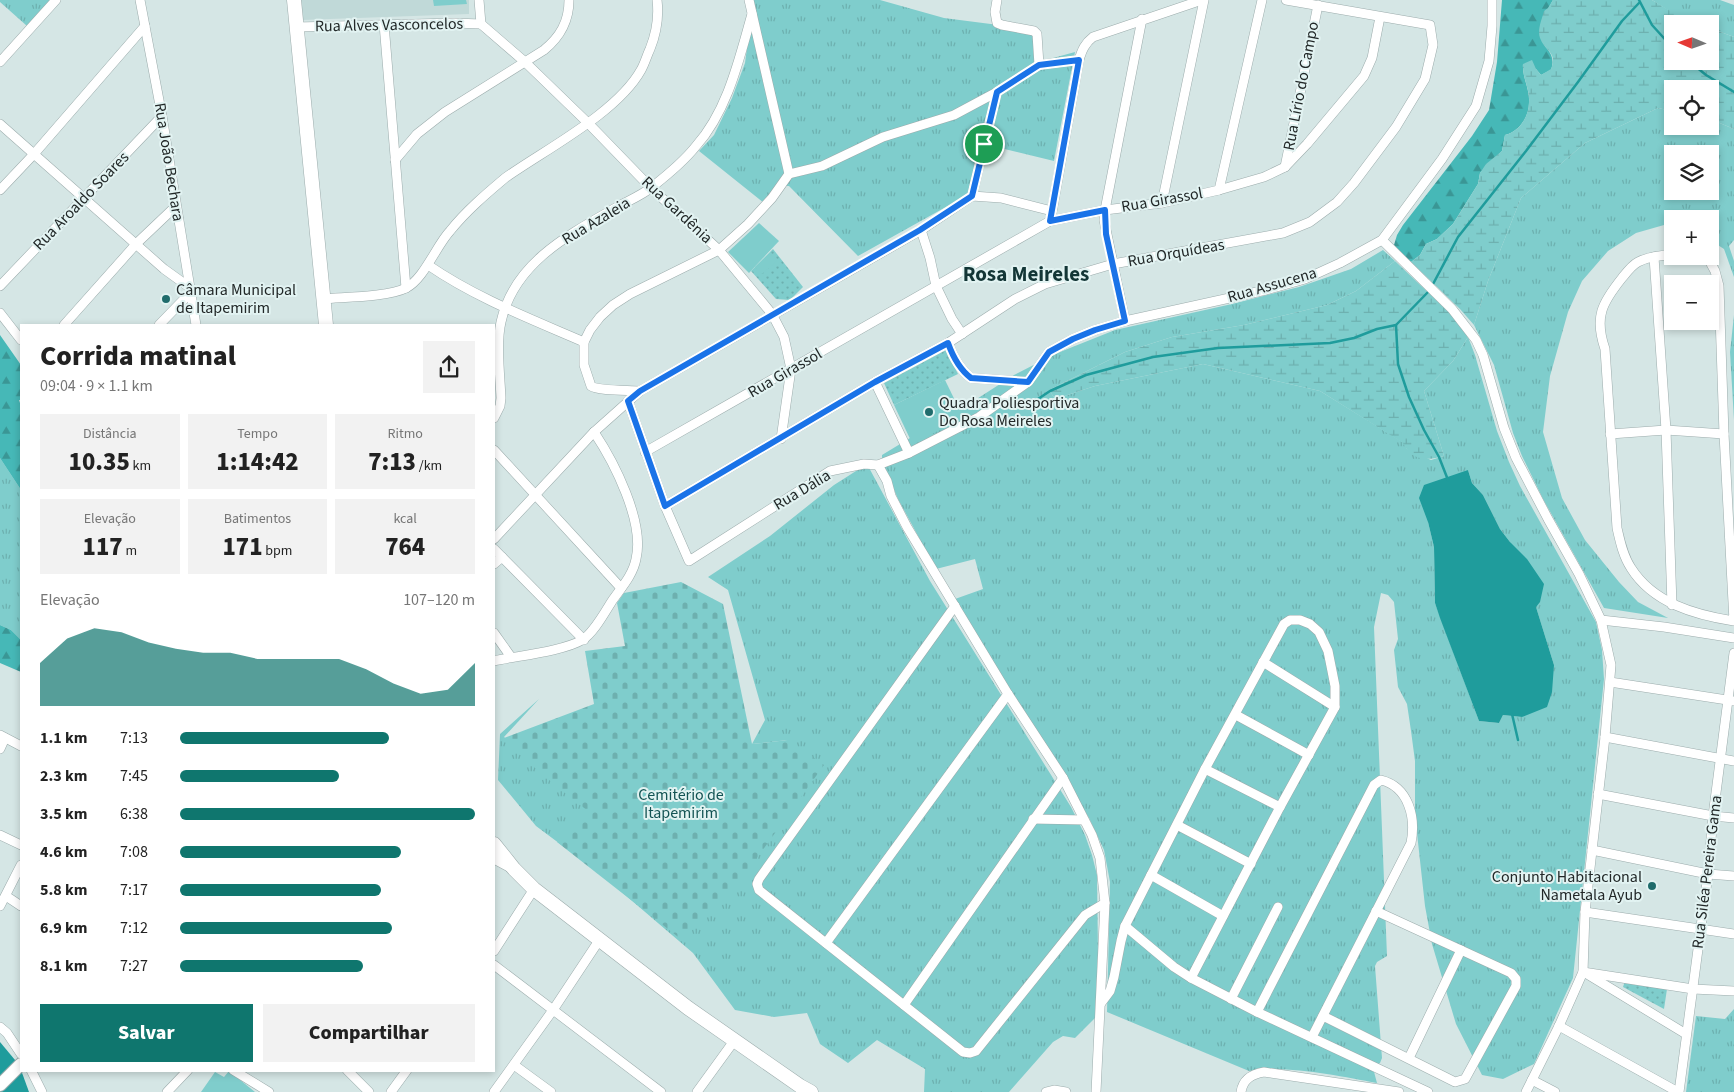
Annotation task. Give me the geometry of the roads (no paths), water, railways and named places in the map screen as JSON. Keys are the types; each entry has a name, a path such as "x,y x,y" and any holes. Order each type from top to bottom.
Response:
{"main road":[{"path":"294,0 326,324"},
{"path":"495,845 514,869 534,889 734,1041 802,1090"},
{"path":"0,1085 20,1066"}],"street":[{"path":"0,62 56,0"},
{"name":"Rua João Bechara","path":"140,0 162,116 196,324"},
{"path":"480,0 481,24"},
{"path":"395,160 417,134 439,117 544,50 556,40 568,16 569,0"},
{"path":"323,300 386,293 406,288 428,265 448,232 490,191 522,166 588,123 611,105 628,89 642,70 656,25 657,0"},
{"path":"750,0 789,174"},
{"path":"998,0 995,12 997,23 1034,31 1037,34 1039,65"},
{"path":"1050,221 1079,60 1083,48 1093,37 1203,0 1162,203"},
{"path":"1219,190 1262,0"},
{"path":"1286,0 1380,17"},
{"name":"Rua Assucena","path":"1028,382 1049,352 1080,336 1125,321 1266,290 1305,279 1340,263 1382,240 1442,159 1476,106 1489,61 1492,0"},
{"name":"Rua Lírio do Campo","path":"1285,167 1318,5"},
{"name":"Rua Azaleia","path":"495,416 500,406 501,398 500,330 505,308 520,279 537,260 571,233 651,188 695,148 715,121 727,94 752,13"},
{"name":"Rua Girassol","path":"645,452 1050,221 1105,210 1162,203 1219,190 1264,177 1285,167 1307,144 1364,76 1372,58 1380,17"},
{"name":"Rua Orquídeas","path":"665,506 875,382 948,343 1015,299 1045,284 1113,264 1283,233 1310,222 1337,202 1354,183 1415,99 1425,79 1431,56 1432,34 1430,25 1380,17"},
{"path":"1125,321 1106,234 1105,210 1142,19"},
{"path":"384,24 406,288"},
{"name":"Rua Alves Vasconcelos","path":"297,27 384,24 481,24"},
{"name":"Rua Gardênia","path":"481,24 525,62 651,188 719,250 772,314 784,337 790,369 781,438"},
{"path":"0,190 34,154 145,26"},
{"path":"640,391 597,389 591,386 584,365 584,342 590,330 613,305 630,294 719,250 748,224 772,198 789,174 822,166 883,137 954,115 997,92 1039,65 1079,60"},
{"path":"972,196 997,92"},
{"name":"Rua Aroaldo Soares","path":"0,286 162,116"},
{"path":"0,124 190,290 160,324"},
{"path":"495,538 594,432 640,391 920,230 972,196 1000,198 1052,211"},
{"path":"65,324 137,243 176,206"},
{"path":"920,230 930,258 936,286 952,319 962,334"},
{"path":"1382,240 1452,309 1476,340 1483,355 1504,428 1516,458 1579,574 1601,620 1611,665 1605,737 1585,912 1582,972 1559,1026 1526,1092"},
{"path":"1664,256 1638,262 1606,298 1602,312 1599,332 1605,349 1617,528 1623,551 1631,568 1644,584 1672,605 1716,618 1734,621 1724,434 1719,286 1712,265"},
{"path":"1654,257 1666,430 1672,605"},
{"path":"428,265 464,288 584,342"},
{"path":"0,313 20,339"},
{"path":"948,343 958,366 971,378 1028,382"},
{"path":"875,382 909,453"},
{"name":"Rua Dália","path":"665,506 689,561 830,471 864,464 878,465 909,453 979,417 1028,382"},
{"path":"628,401 665,506"},
{"path":"1610,434 1666,430 1724,434"},
{"path":"495,661 553,649 584,640 632,573 636,558 637,524 613,464 594,432"},
{"path":"495,451 621,588"},
{"path":"878,465 898,508 955,606 1008,694 1063,778 1092,835 1100,858 1105,903 1096,1092"},
{"path":"495,549 584,640"},
{"path":"495,563 502,557"},
{"path":"955,606 758,879 759,890 963,1052 970,1053 976,1051 1085,915 1105,903"},
{"path":"1101,1003 1110,991 1125,926 1205,769 1284,624 1294,619 1300,620 1310,624 1319,632 1328,651 1335,686 1335,707 1222,916 1191,978"},
{"path":"1601,620 1664,627 1734,638"},
{"path":"495,634 511,657"},
{"name":"Rua Siléa Pereira Gama","path":"1678,1092 1708,874 1713,816 1730,701 1734,653"},
{"path":"1263,662 1335,707"},
{"path":"1610,682 1730,701"},
{"path":"826,943 1008,694"},
{"path":"1236,715 1310,755"},
{"path":"0,749 3,736 20,745"},
{"path":"1605,737 1734,761"},
{"path":"1205,769 1280,808"},
{"path":"904,1005 1063,778"},
{"path":"1257,1012 1374,784 1381,780 1397,788 1403,794 1408,803 1414,832 1411,843 1312,1037"},
{"path":"1598,794 1713,816 1734,818"},
{"path":"1033,819 1084,820"},
{"path":"1177,824 1251,864"},
{"path":"0,834 20,844"},
{"path":"1592,850 1708,874 1734,876"},
{"path":"495,860 514,869"},
{"path":"0,906 20,868"},
{"path":"1150,876 1222,916"},
{"path":"495,949 534,889"},
{"path":"6,896 20,905"},
{"path":"1231,999 1278,907"},
{"path":"1322,1016 1455,1082 1465,1079 1516,986 1516,979 1511,973 1376,911"},
{"path":"1585,912 1734,934"},
{"path":"1125,926 1174,967 1191,978 1257,1012 1425,1090"},
{"path":"494,1092 600,940"},
{"path":"1409,1058 1461,950"},
{"path":"495,966 661,1092"},
{"path":"1582,972 1693,989 1734,990"},
{"path":"1582,972 1686,1034"},
{"path":"1559,1026 1678,1092"},
{"path":"0,1027 7,1033 20,1057"},
{"path":"697,1092 734,1041"},
{"path":"514,1065 551,1092"},
{"path":"29,1072 42,1092"},
{"path":"167,1092 186,1072"},
{"path":"237,1072 269,1092"},
{"path":"349,1072 370,1092"},
{"path":"391,1092 406,1072"},
{"path":"1241,1092 1246,1079 1254,1073 1264,1072 1397,1091 1425,1090"},
{"path":"1532,1080 1555,1092"},
{"path":"1046,1092 1054,1090 1066,1092"}],"waterway":[{"path":"1639,0 1652,25 1664,38"},
{"path":"1432,286 1458,237 1526,151 1622,21 1639,3"},
{"path":"1700,70 1734,92"},
{"path":"1029,405 1050,391 1086,375 1153,357 1218,348 1330,343 1354,338 1377,329 1396,325 1429,291"},
{"path":"1396,325 1398,364 1409,397 1439,457 1448,480"},
{"path":"1512,714 1518,740"}],"place":[{"name":"Câmara Municipal de Itapemirim","path":"166,299"},
{"name":"Quadra Poliesportiva Do Rosa Meireles","path":"929,412"},
{"name":"Conjunto Habitacional Nametala Ayub","path":"1652,886"}],"district":[{"name":"Rosa Meireles","path":"1026,274"}],"park label":[{"name":"Cemitério de Itapemirim","path":"681,804"}]}
